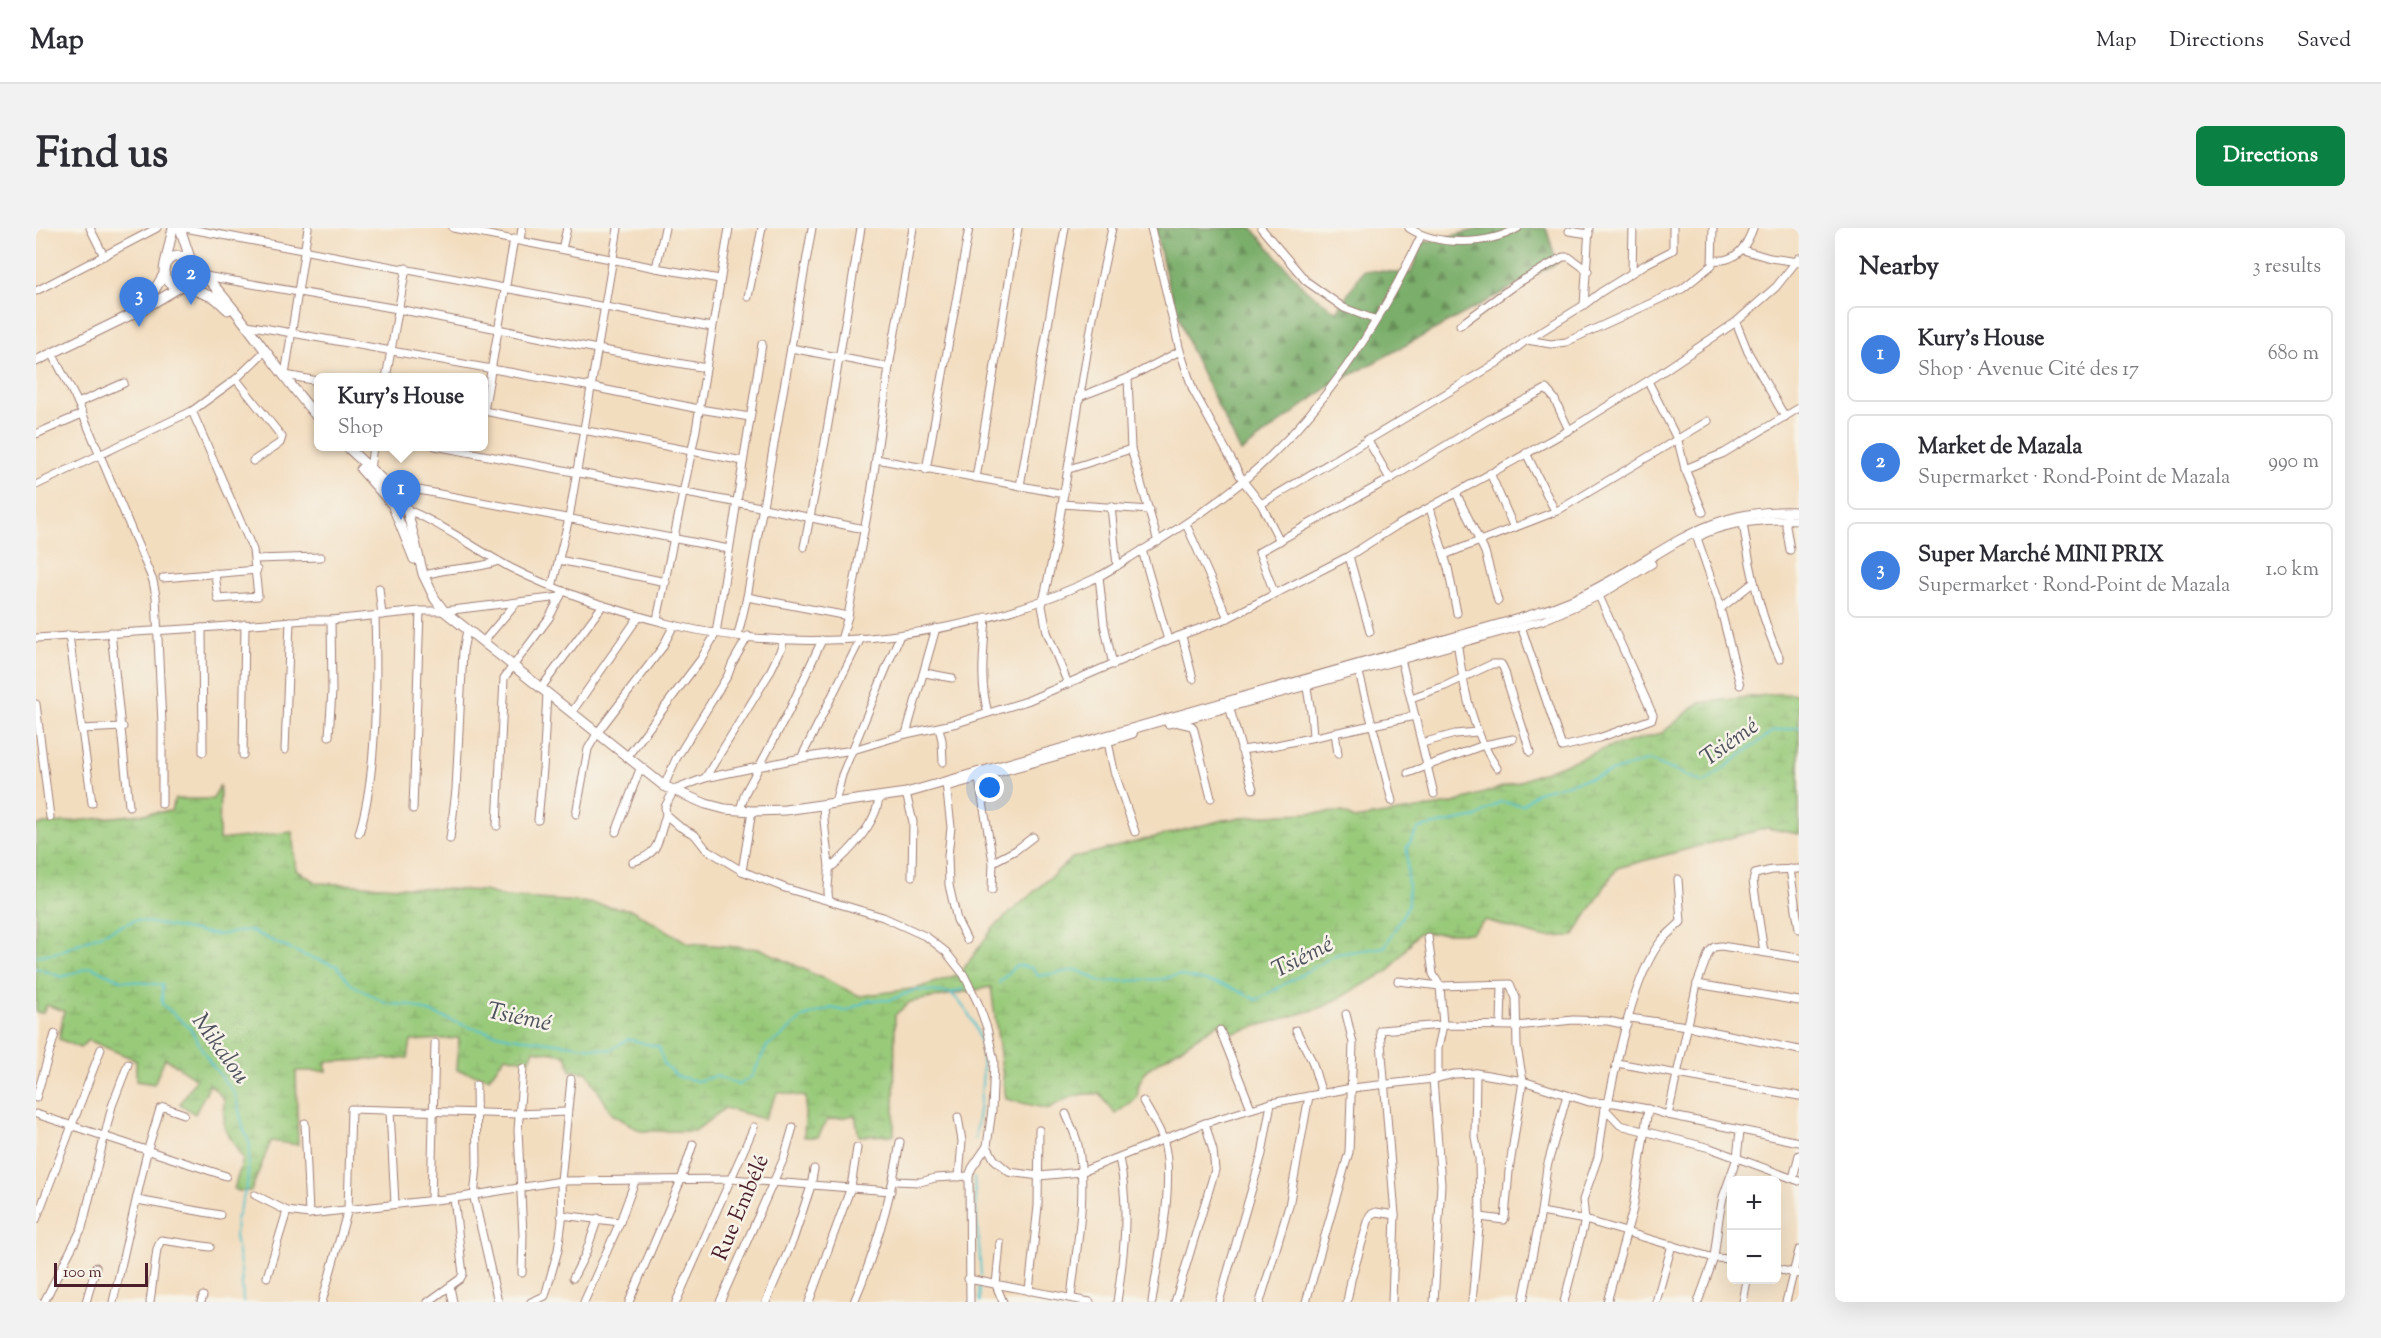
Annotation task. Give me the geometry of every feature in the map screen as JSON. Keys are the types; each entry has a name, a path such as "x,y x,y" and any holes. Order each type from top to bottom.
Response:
{"main road":[{"path":"136,312 152,296 164,270 173,228"},
{"path":"36,361 136,312 194,277 192,263 180,228"},
{"path":"164,270 174,257 183,256 192,263 248,325 314,413"},
{"path":"164,270 171,285 182,286 208,295 223,304 314,420"},
{"path":"343,451 395,501 407,509 423,575"},
{"path":"350,451 387,484 411,551 435,599 444,611 664,786 706,804 752,811 823,805 906,793 946,784 1166,718 1229,704 1401,655 1522,618 1582,596 1708,525 1734,516 1756,512 1788,515 1799,512"}],"street":[{"path":"90,228 104,256"},
{"path":"36,291 157,228"},
{"path":"185,228 712,327"},
{"path":"308,228 284,375 314,380"},
{"path":"453,228 480,230 613,260 720,279"},
{"path":"488,383 505,287 522,228"},
{"path":"562,249 567,228"},
{"path":"552,587 569,518 618,228"},
{"path":"656,267 665,228"},
{"path":"657,621 693,450 729,228"},
{"path":"748,297 762,228"},
{"path":"738,635 747,597 812,228"},
{"path":"804,547 840,358 861,228"},
{"path":"841,640 848,616 864,529 913,228"},
{"path":"926,470 969,228"},
{"path":"976,478 1018,228"},
{"path":"1020,486 1065,228"},
{"path":"1068,684 1047,632 1042,606 1112,228"},
{"path":"1151,228 1180,351 1193,390 1243,481 1261,504 1280,541"},
{"path":"1261,228 1306,281 1344,308 1376,320"},
{"path":"1409,228 1421,236 1470,241 1503,235 1518,228"},
{"path":"1632,272 1633,228"},
{"path":"1261,504 1497,363 1527,340 1632,272 1673,250 1673,228"},
{"path":"1527,340 1551,344 1566,342 1682,289 1708,269 1713,260 1713,228"},
{"path":"1713,260 1730,260 1743,250 1753,228"},
{"path":"1569,231 1589,231 1584,305"},
{"path":"395,501 498,561 552,587 561,594 674,625 748,636 841,640 900,635 986,617 1045,598 1099,576 1186,524 1243,481 1291,434 1323,398 1359,349 1405,272 1421,236"},
{"path":"1743,250 1770,258 1798,260"},
{"path":"1460,325 1515,284 1563,257 1569,257 1588,271"},
{"path":"633,862 655,850 666,815 665,807 674,790 705,778 801,758 853,750 988,713 1068,684 1168,640 1228,618 1275,595 1349,556 1569,430 1648,381 1736,322 1776,287 1798,260"},
{"path":"387,373 406,268"},
{"path":"205,276 398,309 597,349 706,368"},
{"path":"1736,322 1748,352 1785,417"},
{"path":"248,325 592,387 699,410 750,417"},
{"path":"627,757 701,659 716,633 762,344"},
{"path":"791,348 889,368"},
{"path":"1079,397 1128,378 1180,351"},
{"path":"52,353 78,403 153,581 156,596 162,724 162,804"},
{"path":"36,485 192,411 236,379 262,354"},
{"path":"1128,378 1131,448 1158,542"},
{"path":"236,379 282,437 280,443 253,461"},
{"path":"1648,381 1678,441 1685,469 1703,512"},
{"path":"78,403 124,383"},
{"path":"1275,595 1258,553 1390,479 1498,414 1546,389 1551,393 1569,430"},
{"path":"1685,469 1724,453 1799,408"},
{"path":"192,411 244,527 255,559 258,597 225,600 217,598 215,573"},
{"path":"488,412 743,461"},
{"path":"36,434 82,414"},
{"path":"1444,555 1555,511 1678,441 1708,421"},
{"path":"1367,439 1390,479"},
{"path":"1069,469 1131,448"},
{"path":"370,470 372,451"},
{"path":"458,451 577,472 864,529"},
{"path":"1526,453 1555,511"},
{"path":"876,459 1064,494"},
{"path":"1490,474 1514,528"},
{"path":"387,484 729,549"},
{"path":"1456,493 1489,563 1498,601"},
{"path":"1062,504 1150,510"},
{"path":"1112,506 1117,566"},
{"path":"1430,508 1444,555 1457,613"},
{"path":"407,509 433,522"},
{"path":"1788,515 1786,526 1790,550"},
{"path":"1740,685 1720,609 1697,538 1743,523 1788,515 1799,520"},
{"path":"1743,523 1754,582 1767,631 1780,659"},
{"path":"1186,524 1228,618"},
{"path":"1142,550 1168,640"},
{"path":"1349,556 1370,632"},
{"path":"255,559 321,557"},
{"path":"559,560 666,582"},
{"path":"423,575 434,571 482,567 498,561"},
{"path":"1497,768 1477,732 1462,678 1457,639 1521,626 1563,613 1599,596 1652,564"},
{"path":"163,578 256,570"},
{"path":"1099,576 1104,624 1113,665"},
{"path":"1720,609 1754,582"},
{"path":"359,833 370,773 379,588"},
{"path":"36,638 444,611 516,603 561,594"},
{"path":"497,826 504,678 549,618 561,594"},
{"path":"1521,626 1548,709 1564,748 1652,719 1653,715 1599,596"},
{"path":"747,597 848,616"},
{"path":"483,642 516,603"},
{"path":"538,820 543,769 544,690 603,605"},
{"path":"413,809 420,611"},
{"path":"572,712 639,616"},
{"path":"986,617 981,679 988,713"},
{"path":"329,736 332,692 331,620"},
{"path":"285,750 290,621"},
{"path":"243,755 245,624"},
{"path":"576,814 588,749 598,732 662,648 674,625"},
{"path":"202,628 203,752"},
{"path":"906,734 936,628"},
{"path":"450,838 456,790 467,630"},
{"path":"111,632 123,727 129,806"},
{"path":"69,635 92,803"},
{"path":"835,803 842,775 900,635"},
{"path":"664,786 676,759 728,675 748,636"},
{"path":"1182,636 1193,679"},
{"path":"801,758 861,638"},
{"path":"705,778 769,674 783,647 783,639"},
{"path":"740,810 743,796 789,711 822,640"},
{"path":"1401,655 1434,794"},
{"path":"1411,698 1496,663 1504,667 1530,752"},
{"path":"1358,667 1392,801"},
{"path":"925,673 952,678"},
{"path":"1306,682 1313,736"},
{"path":"36,704 50,817"},
{"path":"1166,718 1168,724 1229,704 1253,789"},
{"path":"1241,750 1272,746 1415,716"},
{"path":"1177,722 1189,725 1194,730 1211,798"},
{"path":"81,729 123,727"},
{"path":"939,728 943,762"},
{"path":"967,940 957,920 949,885 948,856 951,827 946,784 979,779 1108,742 1133,734 1135,728"},
{"path":"1335,732 1338,754"},
{"path":"1422,743 1455,734 1477,732"},
{"path":"1408,773 1484,745 1513,739"},
{"path":"1108,742 1114,771 1135,832"},
{"path":"616,832 640,769"},
{"path":"979,779 993,862 992,890"},
{"path":"906,793 913,822 912,876"},
{"path":"829,869 841,859 864,831 878,807 879,797"},
{"path":"823,805 829,869 827,887 829,900"},
{"path":"742,872 752,811"},
{"path":"666,815 680,827 695,835 706,849 742,872 785,888 883,917 927,937 946,952 964,975 984,1020 994,1060 987,1146 969,1176 968,1279 970,1302"},
{"path":"993,862 1017,850 1033,837"},
{"path":"1790,869 1799,929"},
{"path":"1764,952 1754,877 1759,872 1799,869"},
{"path":"1564,1302 1585,1220 1583,1200 1598,1157 1607,1106 1628,1022 1650,959 1661,941 1681,921 1678,879"},
{"path":"1428,937 1433,974 1440,986 1443,1025 1435,1078 1441,1184 1434,1302"},
{"path":"1668,1115 1697,984 1707,956 1714,947 1721,946 1799,958"},
{"path":"1398,981 1440,986 1510,984 1513,987 1516,998 1517,1047 1523,1081 1504,1220 1480,1217"},
{"path":"1697,984 1799,1002"},
{"path":"1501,1025 1502,986"},
{"path":"1305,1302 1349,1152 1353,1043 1346,1014"},
{"path":"1392,1302 1395,1215 1380,1030 1443,1025 1516,1026 1573,1020 1628,1022 1686,1026 1799,1050"},
{"path":"1220,1030 1251,1108"},
{"path":"1296,1030 1312,1061 1322,1094"},
{"path":"36,1098 55,1034"},
{"path":"431,1201 435,1043"},
{"path":"36,1220 101,1049"},
{"path":"1617,1063 1677,1072 1799,1096"},
{"path":"44,1302 82,1227 112,1106 128,1064"},
{"path":"522,1273 518,1114 523,1068"},
{"path":"987,1146 994,1159 1009,1172 1056,1176 1082,1172 1205,1123 1271,1103 1352,1088 1476,1073 1523,1081 1607,1106 1615,1103 1648,1109 1740,1131 1799,1142"},
{"path":"1472,1302 1480,1217 1479,1158 1475,1137 1476,1073"},
{"path":"531,1302 545,1296 558,1250 566,1112 571,1079"},
{"path":"476,1085 475,1195 498,1302"},
{"path":"1523,1302 1541,1212 1547,1167 1567,1095"},
{"path":"1260,1302 1289,1206 1309,1096"},
{"path":"1143,1101 1163,1139 1168,1174 1152,1302"},
{"path":"1219,1302 1262,1154 1271,1103"},
{"path":"1607,1106 1620,1125 1691,1142 1796,1179 1799,1155"},
{"path":"113,1302 147,1152 160,1108 164,1107 184,1114"},
{"path":"322,1302 348,1209 348,1141 351,1109 518,1114 566,1112"},
{"path":"1607,1302 1633,1209 1648,1109"},
{"path":"390,1111 395,1204"},
{"path":"36,1114 226,1176"},
{"path":"1066,1114 1077,1143 1082,1172 1082,1208 1071,1298"},
{"path":"958,1117 962,1141 959,1177"},
{"path":"305,1123 309,1214"},
{"path":"1175,1302 1215,1170 1213,1151 1205,1123"},
{"path":"676,1302 754,1127"},
{"name":"Rue Embélé","path":"720,1302 784,1158 793,1128"},
{"path":"1029,1291 1038,1206 1039,1130"},
{"path":"1698,1302 1714,1258 1723,1197 1737,1158 1740,1131"},
{"path":"854,1302 878,1243 894,1181 900,1142"},
{"path":"629,1302 681,1180 693,1144"},
{"path":"809,1302 850,1187 857,1148"},
{"path":"1116,1302 1122,1267 1125,1214 1125,1184 1119,1158"},
{"path":"766,1302 793,1240 811,1186 814,1169"},
{"path":"1774,1176 1776,1172"},
{"path":"894,1181 920,1182 935,1178 969,1176"},
{"path":"255,1195 287,1211 309,1214 454,1198 561,1181 731,1179 891,1191"},
{"path":"584,1302 620,1222 635,1181"},
{"path":"428,1302 450,1287 463,1274 454,1198"},
{"path":"137,1200 220,1215"},
{"path":"267,1277 287,1211"},
{"path":"1347,1302 1370,1215 1376,1212 1395,1215"},
{"path":"1541,1212 1585,1220 1714,1258 1727,1259"},
{"path":"561,1215 620,1222"},
{"path":"573,1278 585,1256 598,1218"},
{"path":"150,1302 159,1241 210,1247"},
{"path":"1000,1243 996,1285 1003,1302"},
{"path":"1656,1302 1672,1245"},
{"path":"1786,1302 1796,1273 1799,1250"},
{"path":"86,1302 96,1267"},
{"path":"1781,1270 1796,1273"},
{"path":"968,1279 1090,1302"},
{"path":"1743,1302 1746,1284"},
{"path":"450,1287 453,1302"}],"green space":[{"path":"1155,228 1252,228 1305,289 1337,312 1363,270 1411,273 1422,243 1483,228 1546,228 1557,263 1327,388 1241,452 1190,349 1167,280"},
{"path":"1776,694 1799,694 1799,834 1767,828 1617,868 1573,936 1541,937 1485,920 1471,933 1418,933 1389,971 1323,1007 1234,1033 1219,1023 1146,1070 1139,1084 1137,1098 1115,1114 1100,1094 1073,1097 1048,1109 1006,1099 991,987 910,1002 895,1015 894,1135 859,1136 855,1115 827,1120 818,1137 804,1137 806,1097 778,1092 764,1119 725,1108 695,1131 641,1131 612,1114 587,1072 571,1071 566,1055 534,1050 529,1061 505,1056 489,1078 457,1070 459,1038 411,1041 408,1058 325,1062 327,1071 296,1071 298,1145 271,1141 251,1191 239,1191 234,1189 243,1159 224,1127 224,1099 210,1084 195,1114 180,1104 196,1079 165,1058 154,1084 136,1081 136,1060 88,1040 80,1048 59,1039 64,1011 47,1005 43,1013 36,1012 36,825 171,811 175,799 213,799 220,785 219,840 292,832 296,870 318,883 484,891 505,897 582,902 632,910 688,943 761,949 860,996 918,988 960,974 993,928 1072,858 1223,820 1281,814 1343,812 1354,819 1450,804 1518,782 1609,747 1662,733 1699,703"}],"waterway":[{"name":"Tsiémé","path":"999,983 1016,965 1033,968 1038,976 1077,970 1102,982 1163,979 1178,975 1228,986 1257,1000 1337,954 1385,947 1408,905 1407,847 1419,828 1477,817 1500,802 1523,805 1537,792 1649,760 1704,783 1773,731 1799,727"},
{"name":"Tsiémé","path":"36,956 59,952 135,920 217,935 249,930 303,955 337,966 351,984 387,1004 410,1005 472,1028 510,1037 610,1050 628,1039 659,1047 664,1064 677,1076 697,1081 716,1076 739,1085 752,1076 767,1046 803,1017 832,1008 845,1011 870,1000 890,1000 915,990 951,993 964,989"},
{"name":"Mikalou","path":"36,968 62,977 91,967 121,980 162,985 162,1004 190,1028 209,1061 235,1094 250,1145 247,1186 236,1220 235,1236 241,1270 243,1302"},
{"path":"951,993 965,1009 975,1026 980,1043 982,1080 975,1139"},
{"path":"974,1178 981,1275"},
{"path":"979,1287 980,1302"}],"place":[{"name":"Market de Mazala","path":"191,305"},
{"name":"Super Marché MINI PRIX","path":"139,327"},
{"name":"Kury's House","path":"401,520"}]}
